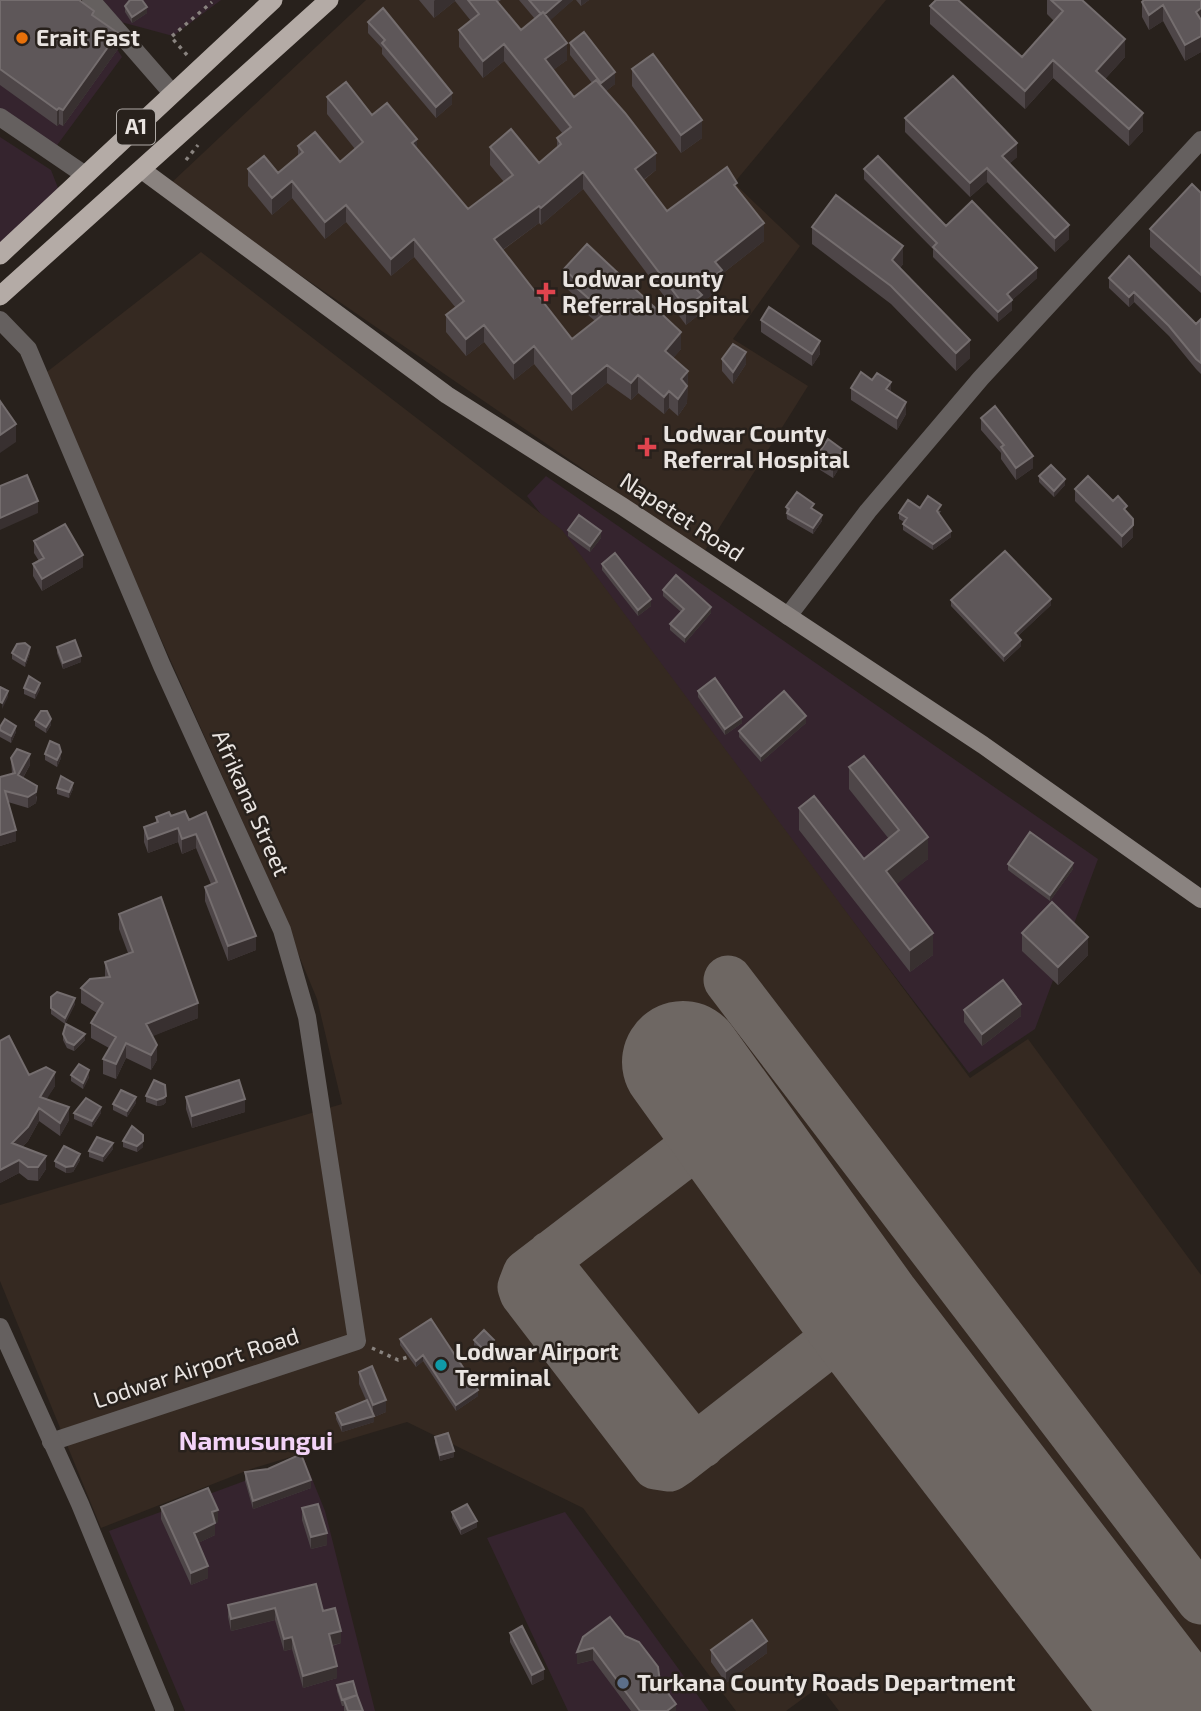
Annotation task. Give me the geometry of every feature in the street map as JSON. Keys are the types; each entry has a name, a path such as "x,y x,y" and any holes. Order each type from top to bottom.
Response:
{"highway":[{"name":"A1","path":"0,255 273,0"},
{"name":"A1","path":"0,296 142,170 252,67 330,0"}],"main road":[{"name":"Napetet Road","path":"142,170 447,396 983,745 1201,899"}],"street":[{"path":"91,0 172,93"},
{"path":"0,117 85,175"},
{"path":"788,616 868,511 981,378 1201,140"},
{"name":"Afrikana Street","path":"0,320 28,349 162,666 282,930 307,1017 357,1341"},
{"path":"0,1327 80,1504 165,1711"},
{"name":"Lodwar Airport Road","path":"51,1442 357,1341"}],"path":[{"path":"357,1341 398,1360 408,1357"}],"shaded area":[{"path":"0,0 80,0 105,30 122,57 55,148 0,110"},
{"path":"103,0 221,0 173,36 121,22"},
{"name":"Lodwar county Referral Hospital","path":"366,0 886,0 734,183 800,246 733,339 808,386 704,552 169,185"},
{"path":"0,137 51,170 58,188 0,245"},
{"path":"201,252 562,530 970,1078 1028,1039 1201,1275 1201,1711 839,1711 820,1686 786,1711 736,1711 583,1508 407,1422 251,1469 101,1528 0,1281 0,1205 342,1104 317,999 250,838 43,375"},
{"path":"546,476 1098,859 1035,1029 969,1073 527,496"},
{"path":"304,1459 325,1511 375,1711 185,1711 109,1531"},
{"path":"565,1512 709,1711 568,1711 487,1538"}],"building":[{"path":"0,0 79,0 94,11 92,15 118,33 63,110 57,110 0,69"},
{"path":"130,0 142,0 147,7 132,17 125,6"},
{"path":"468,0 496,0 521,30 543,12 567,43 545,59 574,97 596,80 625,113 656,153 635,169 667,211 727,167 737,183 734,185 764,223 715,262 722,270 697,290 702,295 686,308 583,172 541,208 539,206 494,239 572,339 605,313 578,289 581,285 564,269 587,244 681,332 665,351 688,371 681,379 687,386 678,399 669,391 664,397 638,375 631,383 607,365 572,394 534,346 514,363 484,325 466,339 446,315 464,301 414,239 391,259 346,205 325,222 292,181 272,198 248,169 264,156 278,173 303,152 298,146 315,132 340,162 363,142 327,97 346,82 372,115 387,103 417,139 412,143 468,209 513,175 490,147 511,129 539,163 561,144 557,138 571,127 504,44 483,61 459,30 479,14"},
{"path":"529,0 561,0 545,14 541,14"},
{"path":"936,0 958,0 1022,57 1063,11 1051,0 1082,0 1125,39 1096,71 1143,113 1129,129 1053,60 1025,91 930,6"},
{"path":"1201,0 1201,8 1196,12 1201,20 1201,36 1185,45 1163,5 1149,15 1142,2"},
{"path":"383,8 452,93 436,107 382,43 385,40 368,22"},
{"path":"584,32 615,72 601,83 570,43"},
{"path":"653,54 702,120 681,135 632,69"},
{"path":"953,76 1017,143 1002,156 1069,225 1055,238 987,168 970,183 905,118"},
{"path":"878,156 946,226 972,201 1037,268 1007,294 1012,300 998,312 933,247 937,243 864,169"},
{"path":"1192,184 1201,193 1201,275 1150,229"},
{"path":"836,195 903,246 892,260 970,340 956,353 891,286 812,227"},
{"path":"1129,256 1196,324 1201,319 1201,363 1169,326 1134,292 1129,297 1109,278"},
{"path":"769,307 820,341 812,354 761,320"},
{"path":"733,344 746,352 733,372 722,359"},
{"path":"861,372 872,380 877,373 891,382 886,389 906,402 897,418 851,388"},
{"path":"0,401 16,424 0,435"},
{"path":"995,406 1033,456 1016,468 1001,447 1004,445 981,418"},
{"path":"828,439 843,450 833,466 817,456"},
{"path":"1051,465 1065,479 1054,491 1039,476"},
{"path":"27,475 38,501 0,518 0,486"},
{"path":"1088,476 1113,501 1118,496 1127,506 1124,509 1133,519 1133,525 1122,536 1075,489"},
{"path":"797,492 814,504 811,508 822,515 813,528 787,513 789,509 786,507"},
{"path":"928,496 941,505 937,511 951,531 933,544 903,524 907,518 899,513 908,500 920,508"},
{"path":"579,515 601,531 590,546 568,530"},
{"path":"65,524 83,555 42,579 33,564 44,558 34,541"},
{"path":"1005,551 1051,599 1015,633 1021,640 1004,656 951,600"},
{"path":"615,553 651,599 638,610 602,564"},
{"path":"676,575 711,607 685,637 670,624 684,609 663,590"},
{"path":"75,640 81,656 63,663 57,647"},
{"path":"25,643 30,647 25,661 12,653 17,644"},
{"path":"29,676 40,683 35,693 24,688"},
{"path":"715,678 742,717 725,729 698,691"},
{"path":"0,687 8,691 2,703 0,702"},
{"path":"784,691 806,716 761,756 739,731"},
{"path":"41,711 47,711 51,719 46,727 35,720"},
{"path":"5,719 16,726 11,736 0,730"},
{"path":"50,741 59,745 61,752 57,760 45,754"},
{"path":"17,749 30,754 18,775 37,786 36,792 28,797 5,791 16,830 0,835 0,777 15,773 11,758"},
{"path":"864,756 928,837 886,871 933,933 910,950 799,808 814,796 864,859 899,830 849,767"},
{"path":"61,776 73,783 69,792 57,788"},
{"path":"185,811 189,820 206,812 256,936 228,946 205,887 217,882 196,834 182,839 178,828 148,839 144,827 158,822 156,817 169,812 171,816"},
{"path":"1030,832 1073,863 1050,895 1008,864"},
{"path":"161,897 198,1003 146,1024 157,1045 151,1055 126,1043 116,1064 103,1059 116,1037 91,1023 103,1003 81,988 90,979 110,977 105,962 133,952 119,914"},
{"path":"1052,902 1088,937 1058,967 1022,933"},
{"path":"1003,980 1021,1004 982,1034 964,1010"},
{"path":"57,992 75,998 65,1018 51,1008 51,997"},
{"path":"66,1024 85,1034 74,1045 67,1042 63,1034"},
{"path":"9,1036 29,1075 46,1067 55,1072 40,1097 69,1107 60,1123 39,1108 28,1127 12,1143 46,1156 38,1167 28,1167 19,1160 0,1170 0,1041"},
{"path":"79,1064 89,1070 83,1083 71,1075"},
{"path":"154,1080 165,1085 166,1096 157,1100 146,1096"},
{"path":"239,1080 245,1099 192,1116 186,1097"},
{"path":"121,1090 136,1097 127,1111 113,1104"},
{"path":"86,1098 101,1107 92,1121 74,1113"},
{"path":"132,1126 143,1135 143,1141 137,1146 123,1141"},
{"path":"97,1137 113,1143 103,1156 89,1151"},
{"path":"64,1146 80,1154 73,1166 66,1167 55,1161"},
{"name":"Lodwar Airport Terminal","path":"431,1319 478,1390 456,1405 423,1355 416,1361 400,1339"},
{"path":"484,1330 494,1340 484,1350 474,1340"},
{"path":"372,1366 386,1400 373,1405 359,1372"},
{"path":"367,1400 374,1416 342,1425 336,1413"},
{"path":"448,1433 454,1451 440,1455 435,1437"},
{"path":"301,1454 311,1480 253,1501 245,1472 268,1469"},
{"path":"208,1488 218,1510 212,1512 215,1523 194,1533 208,1566 191,1573 161,1507"},
{"path":"318,1504 327,1533 311,1537 302,1508"},
{"path":"467,1504 477,1521 461,1529 452,1512"},
{"path":"316,1584 323,1611 335,1608 341,1631 329,1634 337,1666 303,1676 292,1637 284,1639 275,1608 231,1619 228,1605"},
{"path":"610,1617 625,1636 639,1642 658,1667 660,1682 676,1704 667,1711 640,1711 593,1648 577,1652 583,1637"},
{"path":"752,1620 767,1641 726,1671 711,1650"},
{"path":"522,1626 544,1669 532,1675 510,1633"},
{"path":"353,1681 357,1695 342,1700 337,1685"},
{"path":"357,1695 363,1711 348,1711 344,1700"}],"taxiway":[{"path":"728,980 1201,1600"},
{"path":"727,1121 527,1274 522,1287 524,1293 656,1465 669,1467 865,1315"},
{"path":"551,1255 554,1272 685,1436 701,1444"}],"runway":[{"path":"683,1062 865,1315 1169,1711"}],"place":[{"name":"Erait Fast","path":"22,38"},
{"name":"Lodwar county Referral Hospital","path":"546,292"},
{"name":"Lodwar County Referral Hospital","path":"647,447"},
{"name":"Lodwar Airport Terminal","path":"441,1365"},
{"name":"Turkana County Roads Department","path":"623,1683"}],"district":[{"name":"Namusungui","path":"256,1441"}]}
